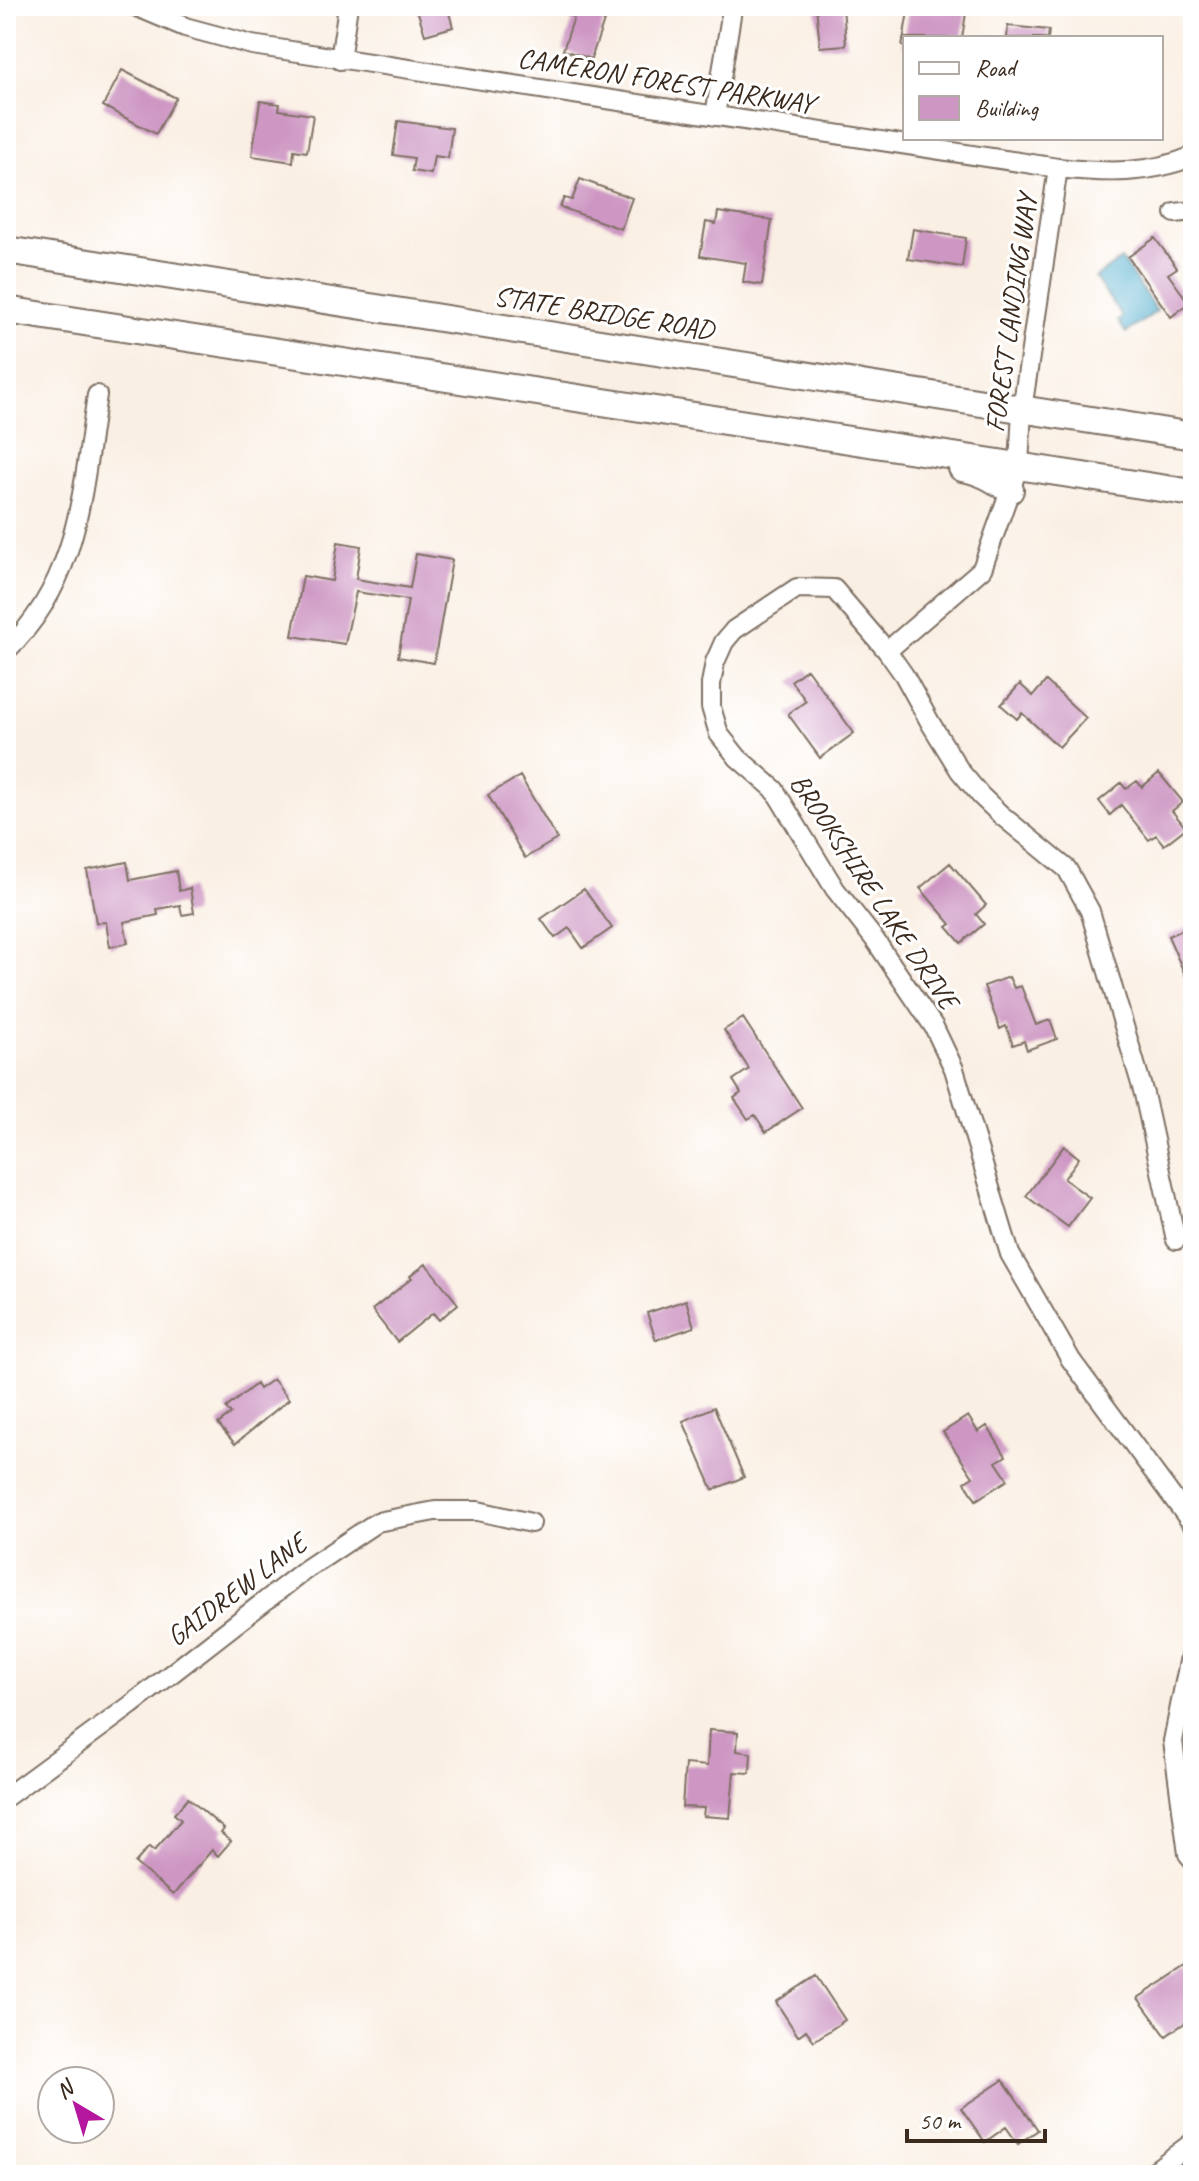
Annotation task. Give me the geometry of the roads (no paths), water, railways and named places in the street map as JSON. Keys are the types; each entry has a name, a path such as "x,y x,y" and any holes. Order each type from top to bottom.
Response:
{"highway":[{"name":"STATE BRIDGE ROAD","path":"6,250 1193,436"},
{"path":"6,310 839,438 1014,478 1193,493"}],"street":[{"name":"CAMERON FOREST PARKWAY","path":"135,6 185,27 252,45 1058,168 1100,172 1142,170 1193,156"},
{"path":"340,60 348,6"},
{"path":"715,116 732,9"},
{"name":"FOREST LANDING WAY","path":"1014,478 1058,168"},
{"path":"6,651 34,620 54,588 69,553 78,516 97,395"},
{"path":"887,651 982,569 1014,478"},
{"name":"BROOKSHIRE LAKE DRIVE","path":"1176,1240 1144,1094 1090,911 1067,869 1001,815 960,771 904,675 834,589 797,588 734,630 724,642 715,662 711,684 711,707 719,734 738,758 774,789 835,889 875,940 934,1027 954,1069 1010,1254 1071,1360 1193,1525"},
{"name":"GAIDREW LANE","path":"6,1797 305,1570 377,1522 435,1511 478,1511 531,1523"},
{"path":"1193,1642 1173,1741 1188,1854 1193,1860"},
{"path":"1149,2175 1193,2142"}],"water":[{"path":"1121,259 1157,311 1126,333 1118,321 1122,317 1095,278"}]}
